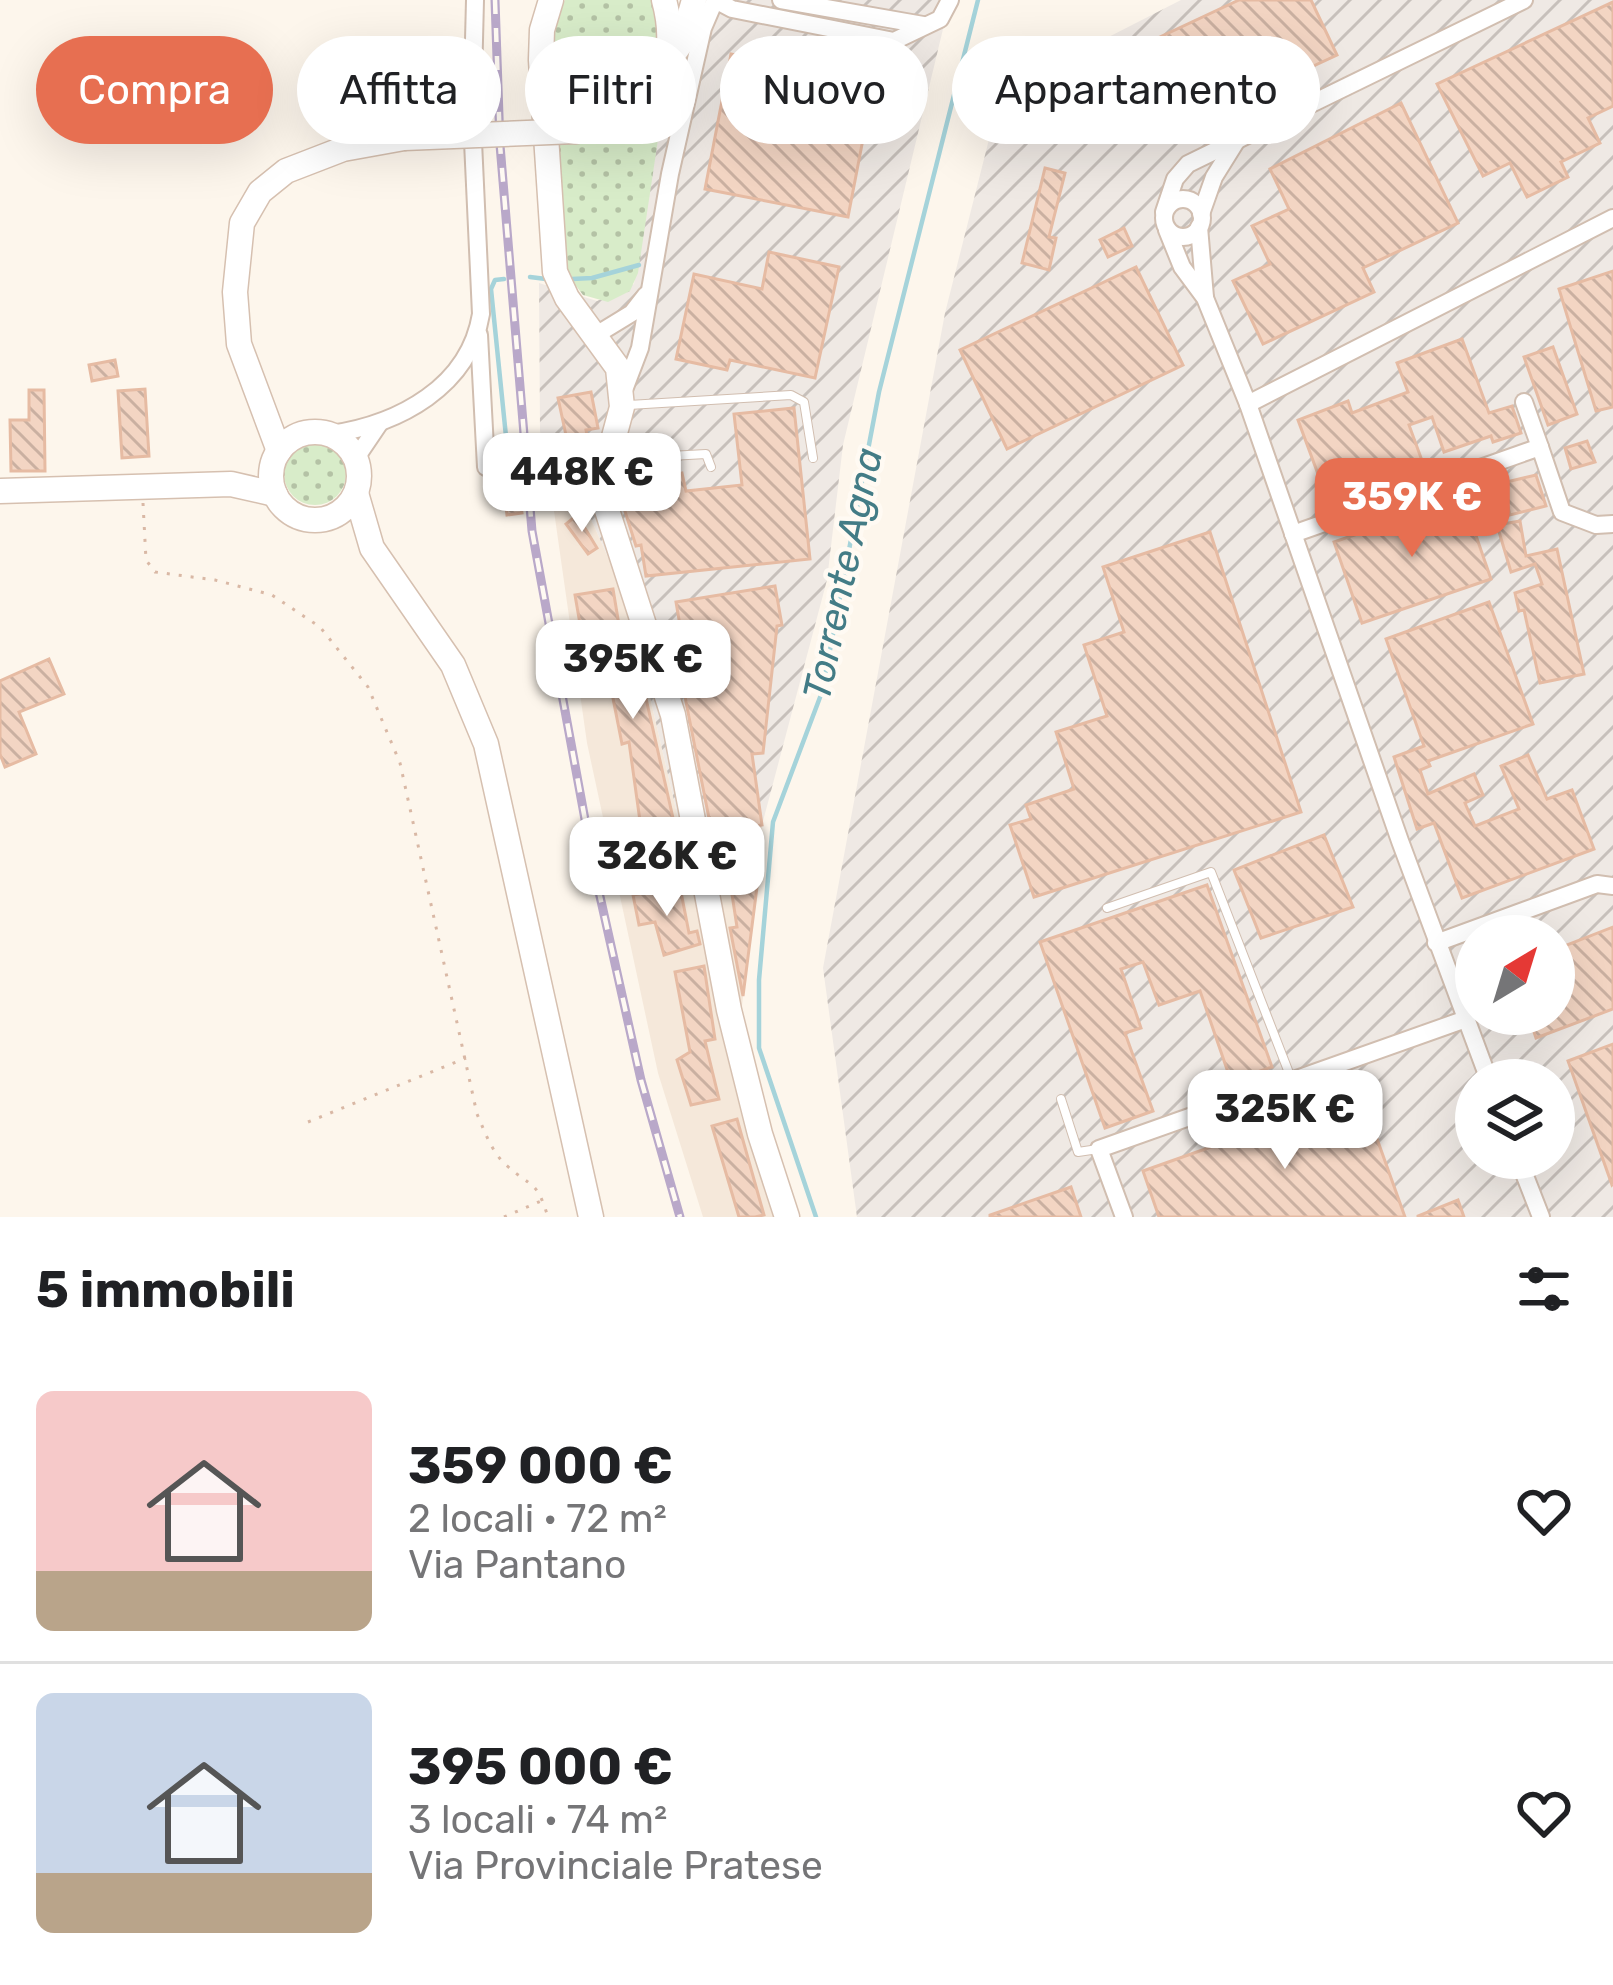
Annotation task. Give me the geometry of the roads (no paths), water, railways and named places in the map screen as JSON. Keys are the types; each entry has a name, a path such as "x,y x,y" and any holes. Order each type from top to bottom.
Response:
{"main road":[{"path":"551,0 541,46 552,255 567,298 618,368 622,400 608,459 606,507 673,715 729,1010 760,1134 788,1217"},
{"path":"664,0 669,36"},
{"path":"684,36 694,0"},
{"path":"372,548 317,520 292,513 262,400 242,358 235,292 239,239 249,207 272,181 343,149 404,138 525,132"},
{"path":"0,491 230,484 281,463 331,434 350,448 359,475 356,493 372,548 453,665 486,744 591,1217"},
{"path":"317,520 341,512 356,493"}],"street":[{"path":"475,0 472,119 480,219 479,328 486,466"},
{"path":"622,400 640,348 690,80 715,0 732,10 894,41 930,26 945,14 950,0"},
{"path":"781,0 930,26"},
{"path":"1320,99 1524,0"},
{"path":"1227,144 1188,164 1175,179 1166,221 1182,267 1205,298 1248,404 1455,991"},
{"path":"1166,221 1184,237 1200,221 1214,177 1234,144"},
{"path":"1166,221 1172,203 1195,204 1205,298"},
{"path":"1248,404 1613,218"},
{"path":"596,335 632,313 649,289"},
{"path":"331,434 380,423 447,384 463,365 479,328"},
{"path":"1524,402 1562,512 1596,525 1613,524"},
{"path":"356,458 380,423"},
{"path":"1294,533 1540,447"},
{"path":"1436,943 1597,884 1613,886"},
{"path":"1124,1217 1099,1149 1455,1023"},
{"path":"1526,1179 1540,1217"}],"lane":[{"path":"622,400 791,395 805,402 813,458"},
{"path":"608,459 706,454 711,467"},
{"path":"1107,908 1211,872 1292,1079"},
{"path":"1061,1099 1078,1152 1099,1149"}],"waterway":[{"name":"Torrente Agna","path":"816,1217 759,1048 759,980 773,822 822,692 879,392 978,0"},
{"path":"572,279 639,265"},
{"path":"530,277 546,279"},
{"path":"504,279 495,280 491,289 508,456"}],"railway":[{"path":"495,0 500,145 532,531 595,874 641,1080 680,1217"}]}
